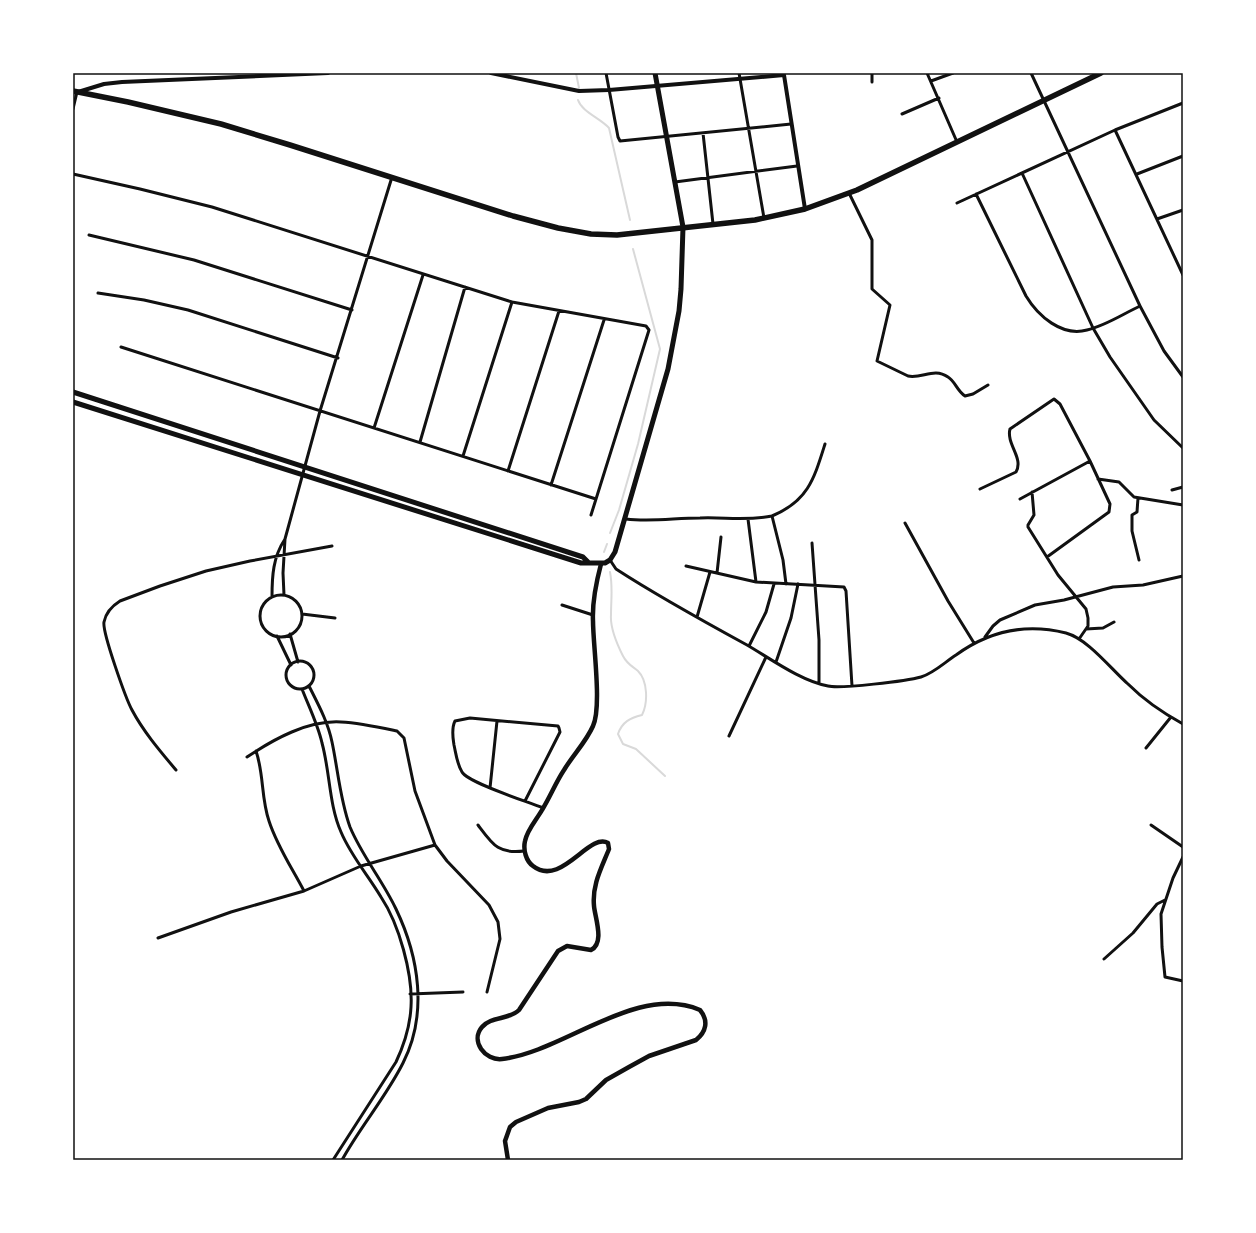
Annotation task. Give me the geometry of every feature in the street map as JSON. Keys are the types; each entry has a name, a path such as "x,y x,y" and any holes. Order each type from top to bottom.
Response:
{"highway":[{"path":"75,92 128,102 221,124 513,216 572,231 617,235 764,218 805,209 849,193 1101,73"}],"main road":[{"path":"73,402 581,563 588,562 601,564 610,560 615,552 626,519 668,369 681,289 683,227 655,73"},
{"path":"73,392 466,518 583,557 588,562"},
{"path":"112,414 115,405"},
{"path":"185,438 188,428"},
{"path":"464,526 466,518"},
{"path":"508,1160 505,1141 510,1128 516,1122 548,1108 579,1102 586,1099 606,1080 649,1056 696,1040 702,1035 706,1028 706,1019 700,1010 676,1005 655,1005 642,1007 613,1017 521,1055 500,1060 492,1059 485,1054 478,1042 478,1034 482,1027 492,1020 514,1015 561,949 567,946 591,950 595,947 598,939 594,889 609,849 608,843 603,841 596,843 569,862 547,871 533,866 528,861 524,851 526,838 563,771 588,735 596,715 593,614 594,593 601,564"}],"street":[{"path":"73,109 75,92 104,84 328,73"},
{"path":"492,73 569,90 609,90 784,74 797,166 805,209"},
{"path":"606,73 619,141 791,124"},
{"path":"739,73 764,218"},
{"path":"872,73 872,82"},
{"path":"927,73 957,142"},
{"path":"931,81 953,73"},
{"path":"1031,73 1140,306 1164,351 1183,377"},
{"path":"902,114 939,98"},
{"path":"957,203 1115,130 1183,102"},
{"path":"1115,130 1137,174 1183,275"},
{"path":"703,133 713,224"},
{"path":"1137,174 1183,156"},
{"path":"675,182 797,166"},
{"path":"1022,173 1093,328 1110,357 1154,420 1183,448"},
{"path":"73,174 212,207 512,302 604,320 646,326 649,330 591,516"},
{"path":"272,597 272,574 276,556 285,539 320,411 338,358 392,177"},
{"path":"849,193 872,240 872,290 890,305 877,361 913,377 930,372 943,374 949,377 964,396 973,394 988,385"},
{"path":"976,194 1026,296 1034,308 1046,319 1066,329 1080,331 1093,328 1140,306"},
{"path":"1157,219 1183,210"},
{"path":"89,235 194,260 352,310"},
{"path":"374,428 423,275"},
{"path":"420,442 465,287"},
{"path":"98,293 144,300 188,310 338,358"},
{"path":"463,456 512,302"},
{"path":"508,471 559,311"},
{"path":"551,485 604,320"},
{"path":"121,347 596,499"},
{"path":"980,489 1016,472 1018,462 1010,436 1010,429 1054,399 1058,401 1090,461 1110,504 1109,512 1047,558"},
{"path":"626,519 640,521 701,518 748,519 772,516 792,505 807,490 818,466 825,444"},
{"path":"1020,500 1090,461"},
{"path":"1098,479 1118,482 1130,494 1138,498 1183,505"},
{"path":"1172,490 1183,487"},
{"path":"1032,492 1034,515 1028,527 1058,575 1077,596 1088,613 1086,629 1079,639"},
{"path":"1138,498 1137,512 1132,515 1132,523 1139,560"},
{"path":"772,516 783,560 786,584"},
{"path":"748,519 756,582"},
{"path":"905,523 948,601 974,643"},
{"path":"717,573 722,537"},
{"path":"284,595 283,574 285,539"},
{"path":"812,543 819,640 819,683"},
{"path":"176,770 143,729 131,710 121,685 104,624 107,613 112,606 120,601 160,586 206,572 285,554 332,546"},
{"path":"610,560 616,569 697,618 776,662 828,687 852,686 921,677 985,637 1010,630 1040,630 1066,633 1079,639 1140,694 1183,724"},
{"path":"686,566 756,582 841,586 845,588 852,686"},
{"path":"697,618 710,572"},
{"path":"985,637 993,626 1009,615 1035,605 1113,587 1144,585 1183,576"},
{"path":"749,646 766,612 774,584"},
{"path":"776,662 791,618 798,584"},
{"path":"284,595 296,602 302,614 299,626 290,634 277,636 270,634 260,621 262,607 272,597 284,595"},
{"path":"562,605 593,614"},
{"path":"302,614 335,618"},
{"path":"1086,629 1103,628 1114,622"},
{"path":"290,634 298,662"},
{"path":"277,636 291,665"},
{"path":"729,736 766,656"},
{"path":"298,662 306,663 312,669 314,678 310,686 302,689 293,688 287,681 286,672 291,665 298,662"},
{"path":"310,686 326,722 348,820 371,864 387,890 405,930 412,950 419,994 418,1021 415,1035 403,1064 342,1159 336,1155"},
{"path":"302,689 316,723 322,743 337,820 351,851 382,898 392,919 407,969 410,994 410,1021 402,1049 396,1062 382,1081 333,1160"},
{"path":"1146,748 1171,717"},
{"path":"525,801 560,732 558,726 470,718 459,719 454,724 453,732 457,758 462,772 466,777 490,788 543,808"},
{"path":"490,788 497,720"},
{"path":"247,757 296,731 316,723 353,723 396,730 401,734 405,743 415,791 435,845 447,861 489,905 498,922 500,939 487,992"},
{"path":"256,751 260,764 269,822 304,890"},
{"path":"478,825 493,844 500,849 511,852 524,851"},
{"path":"1151,825 1183,847"},
{"path":"158,938 231,912 304,890 361,866 435,845"},
{"path":"1183,857 1165,900 1161,914 1163,972 1165,977 1183,981"},
{"path":"1104,959 1133,932 1158,904 1165,900"},
{"path":"410,994 463,992"},
{"path":"382,1081 390,1085"}],"waterway":[{"path":"576,73 579,88"},
{"path":"578,100 583,108 609,128 630,220"},
{"path":"610,533 619,510 638,444 660,349 633,249"},
{"path":"604,552 607,544"},
{"path":"610,572 612,588 611,620 614,636 625,659 638,671 644,680 646,692 642,715 627,721 622,726 618,734 623,744 636,749 665,776"}]}
